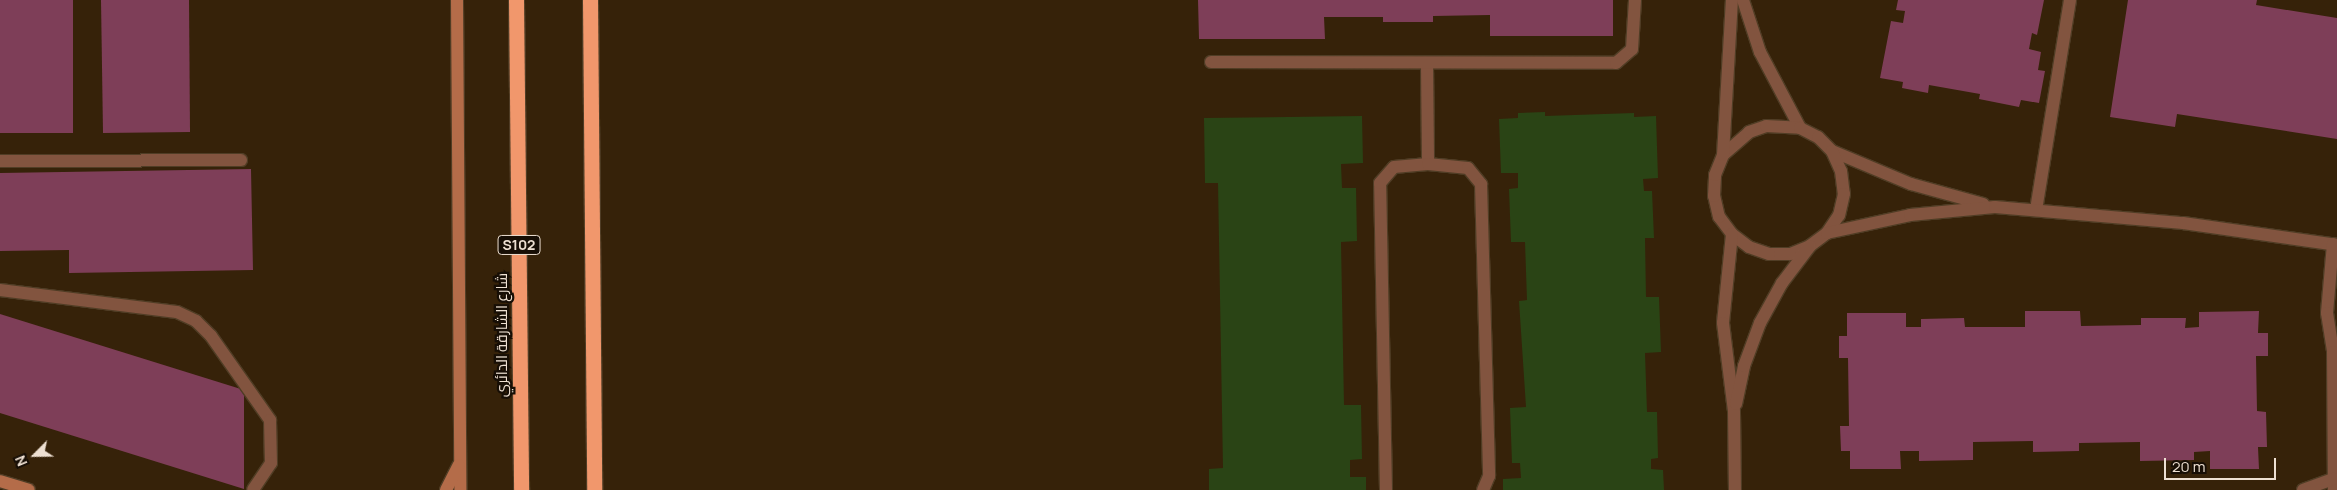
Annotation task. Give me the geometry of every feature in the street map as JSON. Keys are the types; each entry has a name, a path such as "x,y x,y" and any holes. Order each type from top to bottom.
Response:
{"highway":[{"name":"شارع الشارقة الدائري","path":"516,0 521,490"},
{"path":"590,0 594,490"}],"street":[{"path":"457,0 460,490"},
{"path":"1211,62 1616,63 1632,49 1635,0"},
{"path":"1723,155 1732,0"},
{"path":"1743,0 1760,52 1800,128"},
{"path":"2036,210 2070,0"},
{"path":"1427,63 1428,164"},
{"path":"1734,411 1744,366 1760,323 1782,283 1810,246 1827,233 1839,215 1844,194 1841,171 1832,151 1818,137 1800,128 1766,126 1749,132 1734,141 1723,155 1715,175 1714,196 1719,217 1732,234 1749,248 1769,254 1790,254 1810,246"},
{"path":"1832,151 1911,184 1995,207"},
{"path":"0,161 241,160"},
{"path":"1386,490 1380,183 1394,167 1428,164 1468,168 1481,184 1489,476 1482,490"},
{"path":"1827,233 1910,215 1995,207 2183,223 2335,244 2327,314 2335,349 2334,484 2303,490"},
{"path":"1732,234 1723,323 1734,411 1735,490"},
{"path":"0,290 177,312 196,321 211,336 270,420 271,464 253,490"},
{"path":"446,490 460,463"},
{"path":"0,481 29,490"}],"green space":[{"path":"1545,112 1545,116 1634,113 1634,117 1656,116 1658,178 1643,179 1644,191 1652,191 1654,238 1645,238 1646,297 1659,297 1661,352 1645,353 1647,412 1657,412 1658,458 1651,459 1651,469 1663,470 1664,490 1503,490 1503,479 1521,478 1520,463 1512,463 1510,408 1526,407 1519,301 1527,300 1525,242 1511,242 1509,189 1518,188 1518,173 1501,173 1499,119 1518,118 1518,113"},
{"path":"1362,116 1363,163 1341,164 1342,188 1356,188 1357,241 1341,242 1344,405 1361,405 1362,459 1350,460 1350,477 1366,477 1366,490 1209,490 1209,469 1223,468 1218,183 1205,183 1204,118"}],"building":[{"path":"0,0 73,0 73,133 0,133"},
{"path":"101,0 189,0 190,132 103,133"},
{"path":"1198,0 1613,0 1613,36 1490,36 1490,15 1433,16 1433,22 1383,22 1383,17 1324,17 1325,39 1199,39"},
{"path":"1898,0 2044,0 2037,35 2032,33 2029,49 2041,52 2038,70 2045,71 2039,103 2021,100 2019,107 1979,99 1980,94 1929,85 1928,93 1902,88 1903,82 1880,78 1891,21 1903,23 1905,11 1896,10"},
{"path":"2128,0 2257,0 2256,5 2337,18 2337,139 2177,114 2175,127 2110,117"},
{"path":"251,169 253,270 69,273 69,250 0,251 0,173"},
{"path":"2025,311 2080,311 2081,326 2141,325 2141,318 2186,318 2185,328 2199,327 2199,312 2259,311 2258,333 2268,333 2268,356 2256,356 2257,411 2266,412 2267,447 2258,447 2259,469 2210,469 2210,451 2194,452 2194,460 2140,461 2140,442 2079,443 2079,451 2033,452 2033,441 1973,442 1973,460 1919,461 1919,451 1900,451 1901,469 1850,469 1850,451 1841,451 1840,426 1849,426 1848,358 1839,358 1839,336 1847,336 1847,313 1906,313 1906,327 1921,327 1921,319 1964,318 1965,327 2025,327"},
{"path":"0,314 244,390 244,489 0,413"}]}
